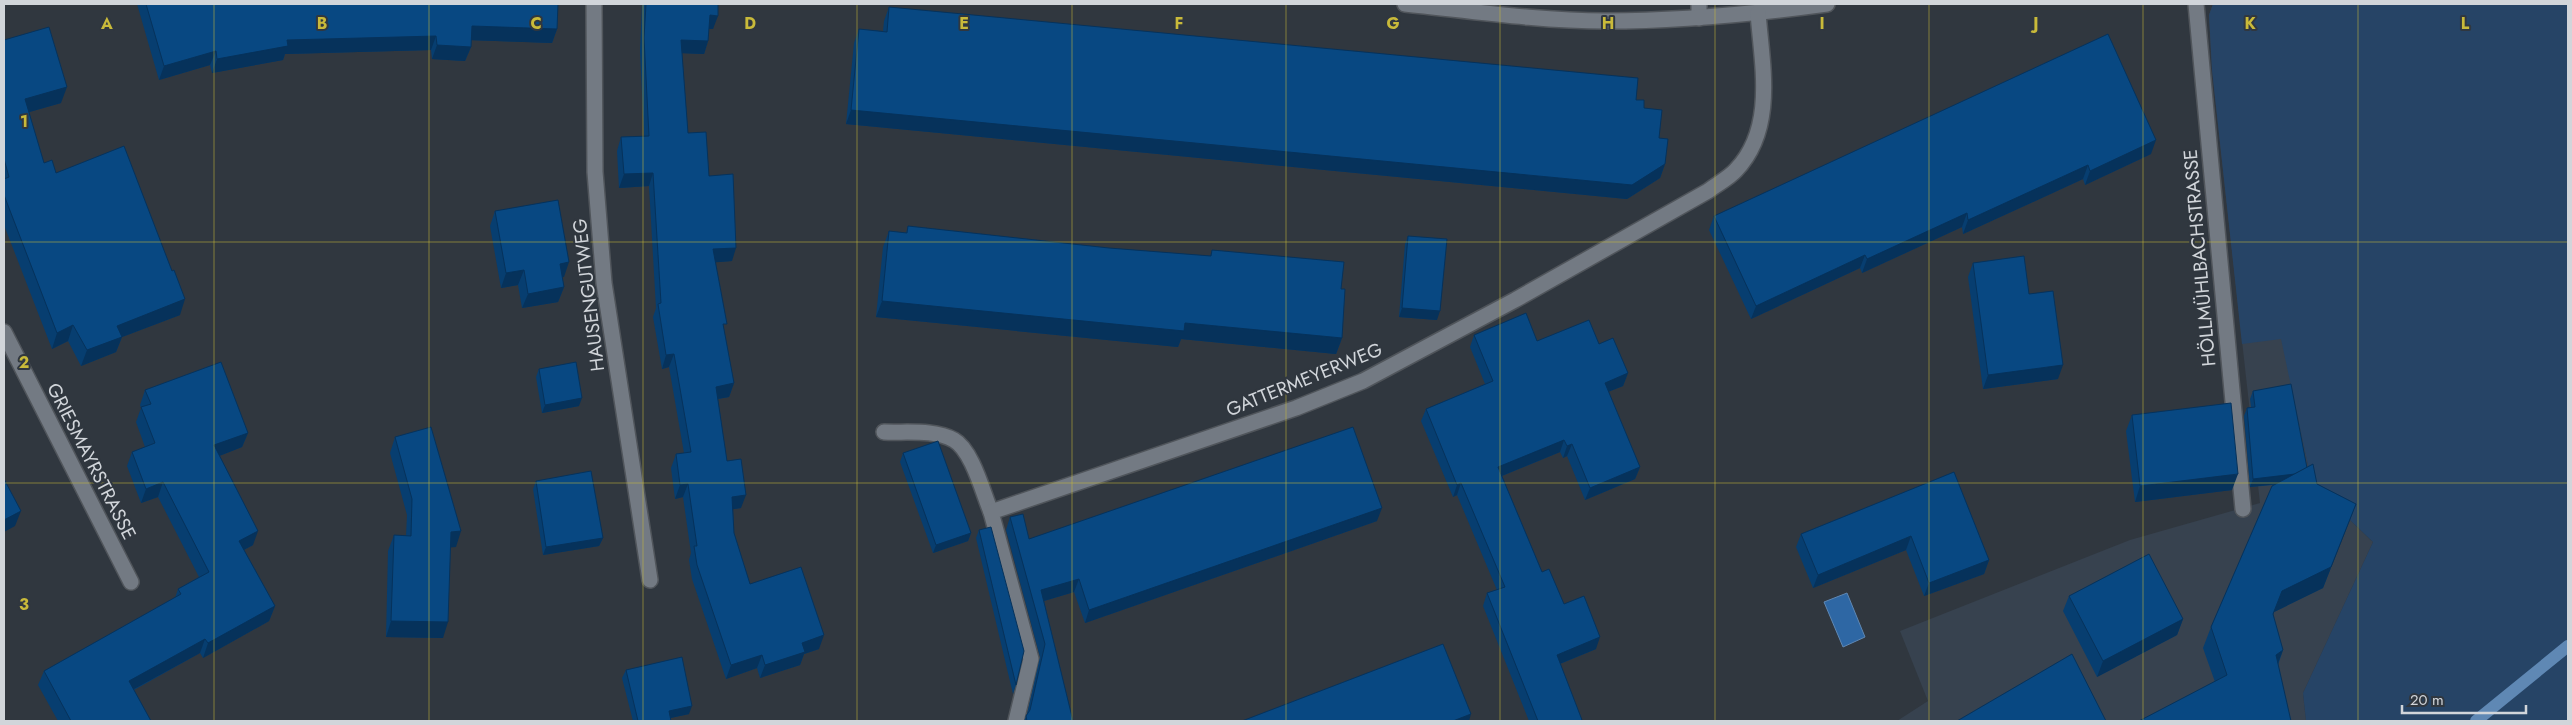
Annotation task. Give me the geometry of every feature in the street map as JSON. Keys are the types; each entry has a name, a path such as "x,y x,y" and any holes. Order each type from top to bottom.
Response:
{"street":[{"name":"HAUSENGUTWEG","path":"594,4 595,172 604,283 650,580"},
{"path":"1405,4 1524,16 1604,21 1699,11 1758,13 1827,4"},
{"name":"HÖLLMÜHLBACHSTRASSE","path":"2196,4 2243,509"},
{"name":"GATTERMEYERWEG","path":"991,512 1296,408 1363,381 1515,300 1708,190 1736,170 1758,136 1762,112 1763,68 1758,13"},
{"name":"GRIESMAYRSTRASSE","path":"4,332 131,582"},
{"path":"884,432 939,435 955,440 968,454 991,512 1032,659 1016,721"}],"shaded area":[{"path":"2213,4 2312,484 2373,542 2303,693 2306,721 1897,721 1928,701 1900,631 2130,540 2260,503 2212,70 2209,15"},
{"path":"2213,4 2568,4 2568,721 2306,721 2303,693 2373,542 2312,484 2281,339 2242,344 2212,70 2209,15"},
{"path":"1847,593 1865,637 1843,647 1824,602"}],"building":[{"path":"146,4 558,4 557,29 472,26 471,47 437,45 436,36 287,40 288,46 217,59 216,51 164,66"},
{"path":"646,4 718,4 718,16 710,15 708,41 681,40 688,133 706,132 709,176 733,174 736,248 713,249 727,324 723,324 734,383 716,387 727,461 741,459 746,495 732,497 734,533 750,584 801,567 824,635 802,643 805,652 765,665 762,655 731,665 697,565 694,546 697,546 688,484 680,485 676,454 691,452 674,354 666,355 658,304 661,303 653,173 624,174 621,137 649,136 644,38"},
{"path":"889,7 1638,78 1636,100 1644,100 1644,108 1662,110 1659,138 1668,139 1665,164 1632,185 851,110 859,29 887,32"},
{"path":"49,27 67,87 25,99 44,163 52,160 56,173 124,146 172,271 174,270 185,299 117,326 122,337 87,350 73,325 57,333 4,195 4,179 9,177 4,159 4,40"},
{"path":"2108,34 2156,140 2090,171 2088,165 1968,220 1967,213 1867,259 1865,255 1756,306 1714,216"},
{"path":"558,200 569,262 560,264 564,287 528,294 524,270 506,273 495,211"},
{"path":"908,226 1109,248 1211,256 1212,250 1344,262 1341,289 1345,289 1342,338 1185,323 1184,331 882,301 889,231 907,233"},
{"path":"1408,236 1447,239 1440,311 1402,308"},
{"path":"2024,256 2029,294 2053,291 2063,365 1988,375 1973,263"},
{"path":"1526,313 1537,341 1589,320 1599,344 1613,338 1628,373 1605,383 1640,467 1590,488 1572,444 1567,446 1564,440 1498,467 1542,572 1549,569 1564,604 1584,596 1600,637 1557,655 1582,720 1579,721 1538,721 1487,593 1505,587 1461,483 1457,485 1426,409 1493,381 1474,335"},
{"path":"221,362 248,433 214,445 258,531 239,541 275,606 208,643 205,639 129,681 151,721 71,721 44,671 181,594 178,589 209,572 163,482 146,489 132,452 155,443 141,407 151,404 145,390"},
{"path":"576,362 582,398 545,405 539,369"},
{"path":"2291,384 2307,468 2295,474 2253,479 2247,408 2255,407 2253,391"},
{"path":"2231,403 2238,474 2140,486 2132,415"},
{"path":"431,427 461,531 451,532 448,622 391,621 394,535 411,536 412,499 395,437"},
{"path":"1353,427 1382,508 1089,610 1079,579 1041,590 1073,721 1027,721 1026,716 1030,710 1045,644 1010,517 1023,514 1029,539"},
{"path":"938,441 971,533 936,545 903,453"},
{"path":"2313,464 2317,484 2356,504 2331,567 2282,591 2273,614 2283,650 2276,655 2291,721 2139,721 2227,675 2211,627 2272,486"},
{"path":"591,471 603,538 546,547 536,481"},
{"path":"1954,472 1989,560 1929,583 1911,536 1818,575 1801,534"},
{"path":"4,479 21,511 4,520"},
{"path":"991,527 1024,651 1016,685 979,530"},
{"path":"2149,554 2183,619 2103,661 2069,596"},
{"path":"1443,644 1471,714 1453,721 1242,721"},
{"path":"2072,654 2106,721 1957,721"},
{"path":"682,657 692,706 669,711 671,721 638,721 626,670"}],"waterway":[{"path":"2476,721 2568,646"}]}
